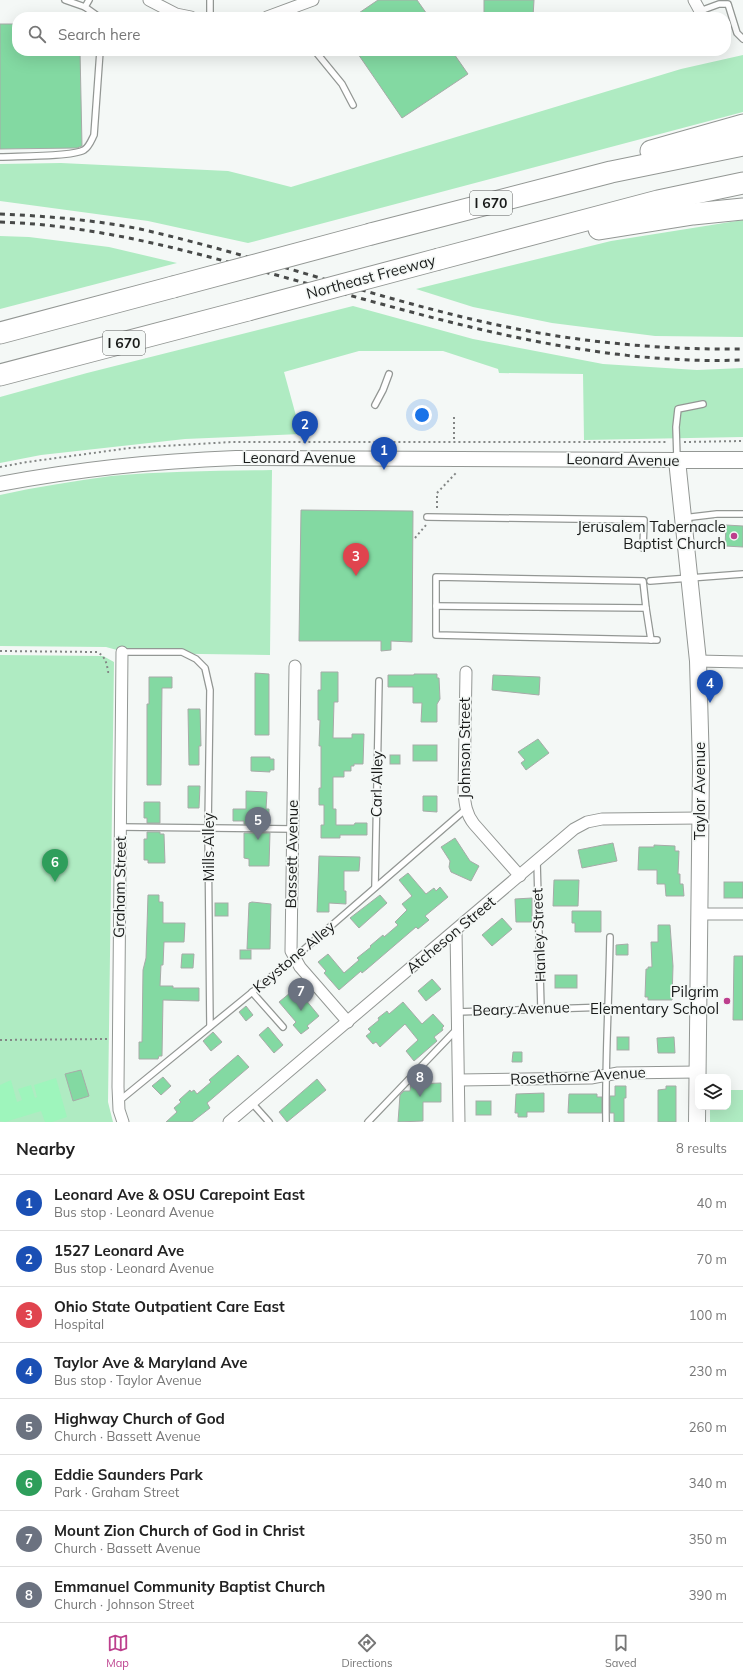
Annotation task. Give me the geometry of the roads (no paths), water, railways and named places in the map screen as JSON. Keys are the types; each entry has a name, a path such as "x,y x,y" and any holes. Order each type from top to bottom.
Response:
{"highway":[{"path":"611,172 656,148 743,125"},
{"name":"I 670","path":"0,333 611,172 743,145"},
{"name":"Northeast Freeway","path":"0,375 658,201 743,183"},
{"path":"439,259 610,227 693,214 743,209"}],"main road":[{"name":"Leonard Avenue","path":"677,460 743,460"},
{"name":"Taylor Avenue","path":"677,460 698,661 701,766 697,1122"}],"street":[{"path":"149,0 172,12"},
{"path":"287,9 313,0"},
{"path":"694,0 700,11"},
{"name":"Leonard Avenue","path":"0,484 99,469 186,460 236,458 677,460"},
{"name":"Graham Street","path":"122,652 118,1039 119,1101 123,1122"},
{"path":"698,661 743,662"},
{"name":"Bassett Avenue","path":"294,958 291,951 295,666"},
{"name":"Johnson Street","path":"466,672 464,792 468,817 520,876"},
{"name":"Atcheson Street","path":"229,1122 574,830 587,822 602,819 700,818"},
{"path":"699,914 743,914"},
{"path":"456,930 459,1122"},
{"path":"294,958 348,1022"},
{"name":"Rosethorne Avenue","path":"459,1080 591,1078 618,1073 698,1072"}],"lane":[{"path":"65,0 85,7 92,12"},
{"path":"85,7 89,0"},
{"path":"210,0 210,12"},
{"path":"700,11 719,4 728,4 730,12"},
{"path":"731,14 737,33 743,38"},
{"path":"0,157 69,154 88,148 94,135 100,56"},
{"path":"319,56 342,84 353,105"},
{"path":"375,405 389,374"},
{"path":"677,460 676,427 678,409 703,404"},
{"path":"683,518 717,514 743,514"},
{"path":"430,517 644,520 643,548"},
{"path":"650,581 743,574"},
{"path":"436,577 642,581 646,608 654,640 436,635 436,577"},
{"path":"436,606 646,608"},
{"name":"Mills Alley","path":"122,652 182,652 196,658 205,668 210,690 208,828 210,1026"},
{"name":"Carl Alley","path":"375,887 379,681"},
{"name":"Keystone Alley","path":"119,1101 294,958 466,809"},
{"path":"120,827 292,829"},
{"name":"Hanley Street","path":"537,861 541,1009"},
{"path":"606,1122 605,1075 609,1007 610,937"},
{"path":"252,992 283,1026"},
{"name":"Beary Avenue","path":"457,1012 609,1007"},
{"path":"368,1122 457,1028"},
{"path":"252,1102 269,1122"}],"railway":[{"path":"0,214 70,219 140,229 229,252 449,314 555,336 618,344 680,348 743,349"},
{"path":"0,222 68,228 167,246 442,320 561,346 621,355 682,360 743,360"}],"place":[{"name":"1527 Leonard Ave","path":"305,444"},
{"name":"Leonard Ave & OSU Carepoint East","path":"384,470"},
{"name":"Jerusalem Tabernacle Baptist Church","path":"734,536"},
{"name":"Ohio State Outpatient Care East","path":"356,576"},
{"name":"Taylor Ave & Maryland Ave","path":"710,703"},
{"name":"Highway Church of God","path":"258,840"},
{"name":"Eddie Saunders Park","path":"55,882"},
{"name":"Pilgrim Elementary School","path":"727,1001"},
{"name":"Mount Zion Church of God in Christ","path":"301,1011"},
{"name":"Emmanuel Community Baptist Church","path":"420,1097"}]}
